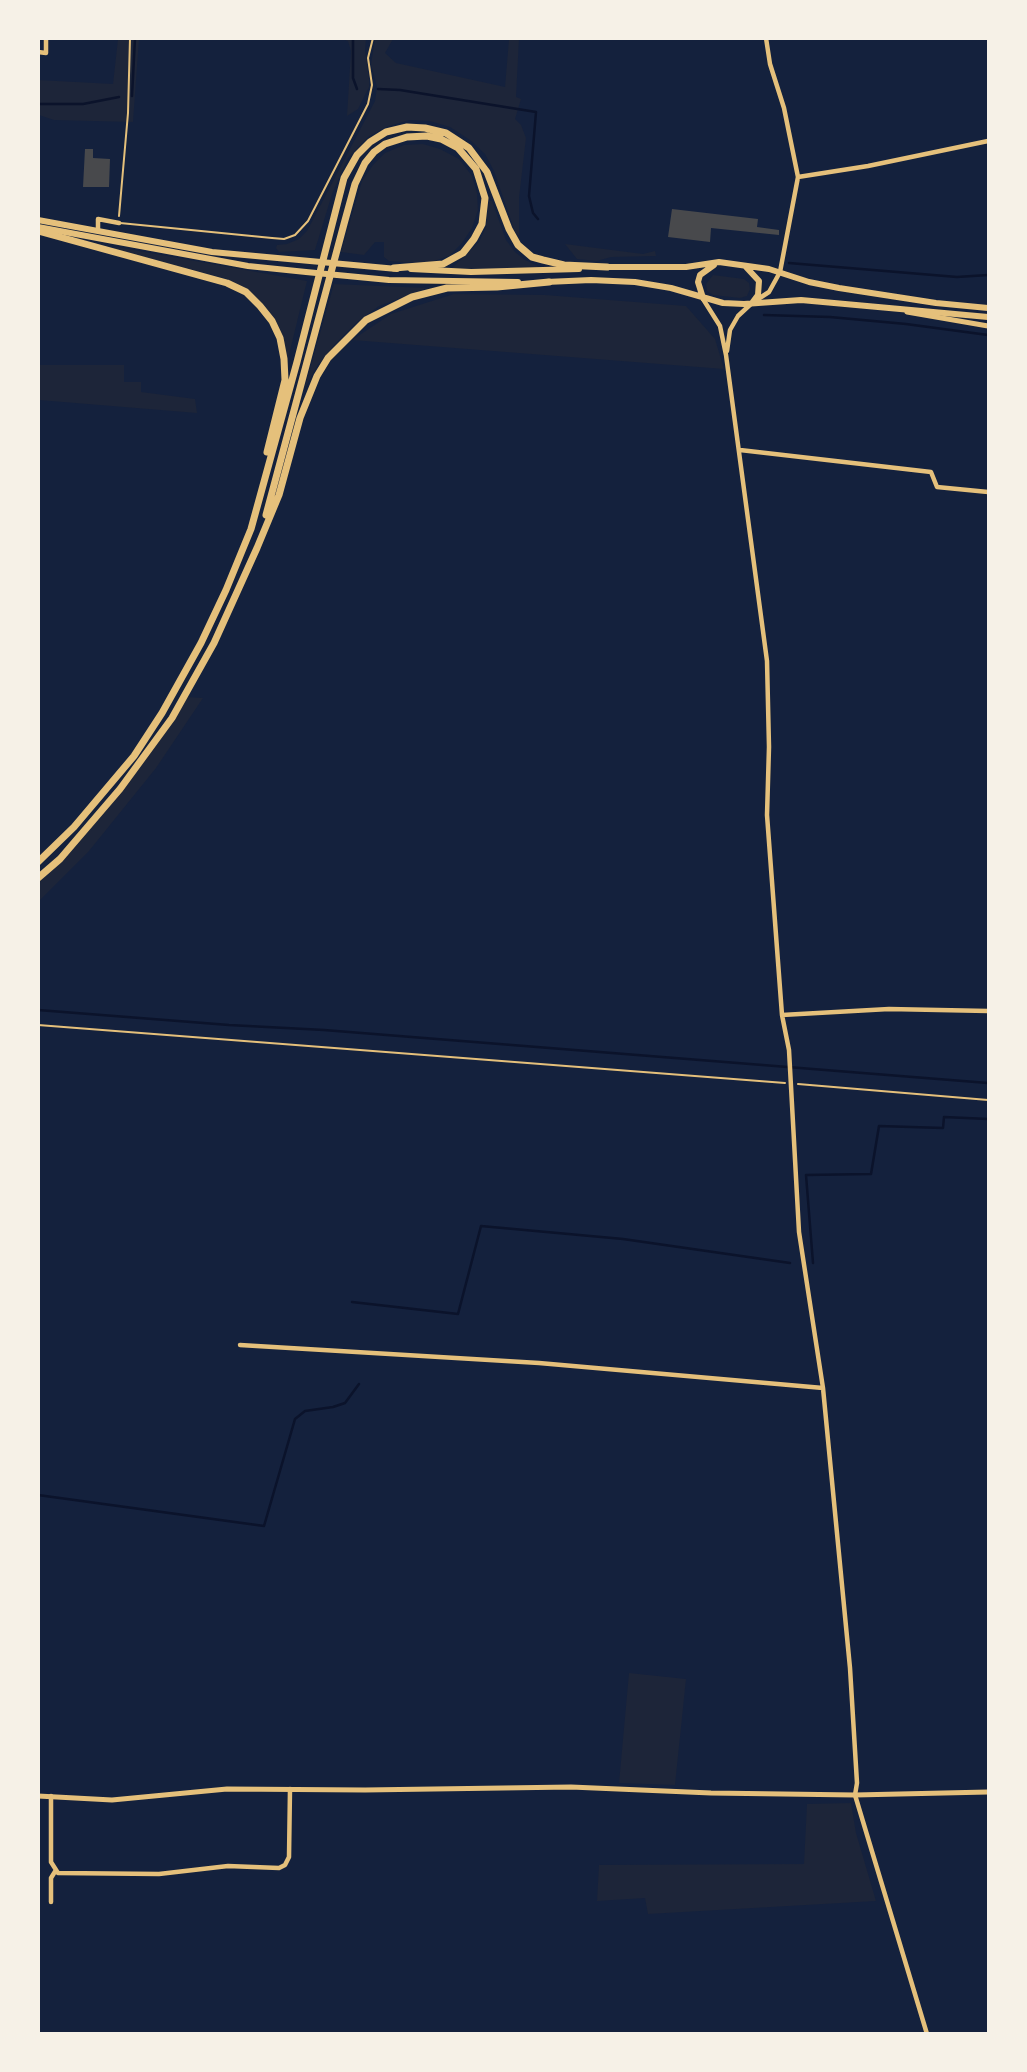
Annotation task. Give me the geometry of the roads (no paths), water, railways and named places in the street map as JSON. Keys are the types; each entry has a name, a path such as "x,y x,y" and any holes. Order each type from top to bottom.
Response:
{"highway":[{"path":"38,862 75,827 134,756 162,713 201,643 251,529 344,178 357,155 370,142 386,132 407,127 446,133 469,148 487,172 517,245 532,257 543,260 564,265 607,267"},
{"path":"257,548 355,184 365,163 385,144 407,137 427,136 441,139 457,148 476,169 485,198 481,224 463,253 443,264 394,268"},
{"path":"38,229 227,283 246,292 272,321 281,338 285,380 251,529"},
{"path":"38,878 60,859 120,789 172,718 214,643 257,548 279,495 300,418 317,376 345,338 366,320 412,297 447,288 549,282"}],"main road":[{"path":"38,220 212,252 394,268 471,272 686,267 719,262 780,272 839,288 989,308"},
{"path":"38,229 248,266 306,272 422,281 635,282 671,288 723,303 801,300 989,317"},
{"path":"703,298 698,282 700,275 719,262"},
{"path":"744,265 759,281 758,295 752,303"}],"street":[{"path":"38,52 46,53 46,38"},
{"path":"726,355 733,324 752,303 769,292 780,272 798,177 766,38"},
{"path":"798,177 868,166 989,141"},
{"path":"98,231 98,219 119,223"},
{"path":"703,298 720,326 726,355 767,661 767,815 782,1015 789,1050 799,1232 823,1388 850,1668 857,1783 855,1795 927,2034"},
{"path":"890,309 989,326"},
{"path":"740,450 931,472 937,487 989,492"},
{"path":"782,1015 889,1009 989,1011"},
{"path":"240,1345 539,1363 823,1388"},
{"path":"38,1796 113,1800 228,1790 571,1787 855,1795 989,1792"},
{"path":"51,1796 51,1862 56,1870 63,1874 159,1874 228,1866 279,1868 285,1865 289,1857 290,1789"},
{"path":"51,1902 51,1878 56,1870"}],"lane":[{"path":"119,223 284,239 295,235 308,221 368,104 372,85 368,58 373,38"}],"waterway":[{"path":"132,96 135,38"},
{"path":"353,38 353,78 357,89"},
{"path":"378,89 400,90 536,112 529,196 533,213 538,219"},
{"path":"38,104 83,104 119,97"},
{"path":"789,263 957,277 988,275"},
{"path":"764,315 830,317 988,335"},
{"path":"38,1010 988,1083"},
{"path":"813,1263 806,1175 871,1174 879,1126 943,1128 944,1117 988,1119"},
{"path":"352,1302 458,1314 481,1226 623,1239 790,1263"},
{"path":"38,1495 264,1526 295,1419 305,1411 345,1403 359,1384"}]}
